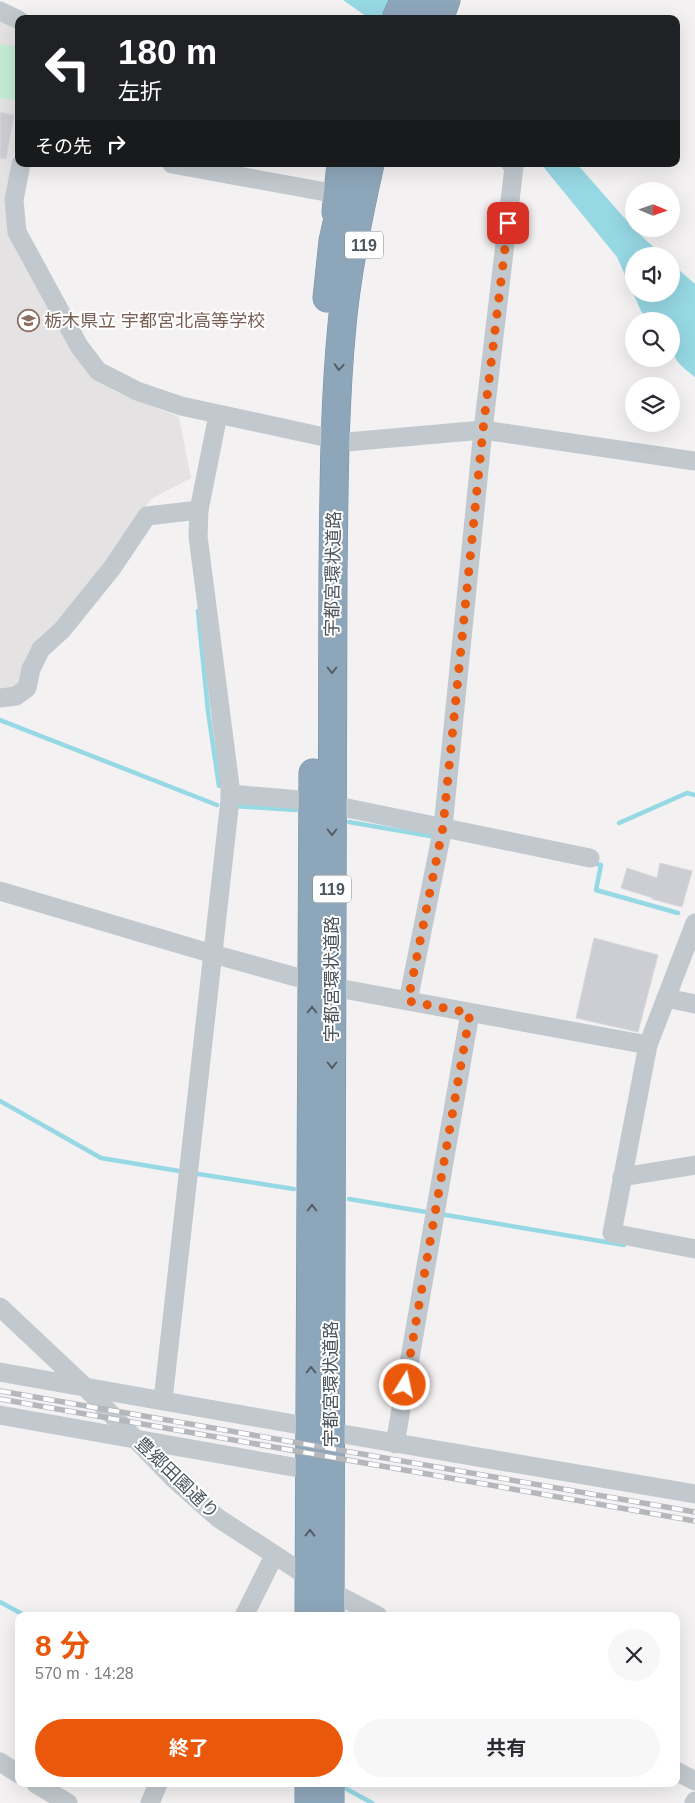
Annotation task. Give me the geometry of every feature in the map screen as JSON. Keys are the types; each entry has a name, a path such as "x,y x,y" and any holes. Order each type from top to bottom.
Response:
{"highway":[{"path":"379,15 385,0"},
{"path":"398,15 404,0"},
{"path":"419,15 425,0"},
{"path":"440,15 446,0"},
{"name":"119","path":"333,241 341,167"},
{"name":"宇都宮環状道路","path":"326,436 326,305 333,241 349,167"},
{"name":"宇都宮環状道路","path":"312,1612 323,1595 321,1430 322,803 314,583 326,436 355,231 369,167"},
{"name":"119","path":"342,326 387,167"},
{"name":"宇都宮環状道路","path":"321,1430 310,1470 323,1595"},
{"path":"309,1787 309,1803"},
{"path":"330,1787 330,1803"}],"street":[{"path":"0,11 15,18"},
{"path":"20,167 14,200 17,232 79,346 98,371 137,391 181,406 218,415 326,436 347,442 483,430 695,461"},
{"path":"188,167 337,194"},
{"path":"408,1001 443,827 483,430 514,167"},
{"path":"163,1400 230,794 198,536 199,510 218,415"},
{"path":"0,698 16,696 27,688 31,668 41,649 68,622 112,568 147,516 199,510"},
{"path":"230,794 322,803 590,858"},
{"path":"0,891 322,985 648,1045"},
{"path":"695,923 648,1045 612,1233 695,1249"},
{"path":"666,998 695,1004"},
{"path":"395,1444 470,1013"},
{"path":"622,1177 695,1165"},
{"name":"豊郷田園通り","path":"0,1307 85,1387 196,1500 218,1518 274,1556 323,1595 368,1612"},
{"path":"0,1372 163,1400 395,1444 695,1494"},
{"path":"0,1415 310,1470"},
{"path":"246,1612 274,1556"},
{"path":"0,1762 15,1771"},
{"path":"680,1773 695,1781"},
{"path":"41,1787 68,1803"},
{"path":"150,1803 157,1787"}],"shaded area":[{"name":"栃木県立 宇都宮北高等学校","path":"0,18 15,28 15,150 9,181 10,227 83,367 116,392 179,417 191,478 151,499 19,689 0,692"}],"green space":[{"path":"0,44 15,46 15,100 0,98"}],"water":[{"path":"343,0 391,0 412,15 364,15"},
{"path":"543,167 580,167 625,219 625,238 644,238 653,247 625,247 625,275 617,257"},
{"path":"680,271 695,284 695,377 680,364 680,312 641,311 637,302 680,302"}],"building":[{"path":"0,112 14,115 6,159 0,158"},
{"path":"660,863 692,871 682,907 621,888 627,868 657,878"},
{"path":"594,938 658,955 638,1032 576,1018"}],"waterway":[{"path":"198,611 208,711 219,786"},
{"path":"0,720 217,805"},
{"path":"619,823 687,793 695,795"},
{"path":"235,806 296,810"},
{"path":"349,822 436,837"},
{"path":"592,863 601,865 596,890 678,913"},
{"path":"0,1101 101,1158 185,1172"},
{"path":"192,1173 294,1189"},
{"path":"349,1199 432,1213"},
{"path":"440,1214 624,1245"},
{"path":"0,1602 19,1612"},
{"path":"345,1788 372,1803"}],"railway":[{"path":"0,1391 695,1512"},
{"path":"0,1399 695,1521"}],"place":[{"name":"栃木県立 宇都宮北高等学校","path":"28,321"}],"route":[{"path":"405,1385 470,1013 408,1001 443,827 483,430 508,223"}]}
